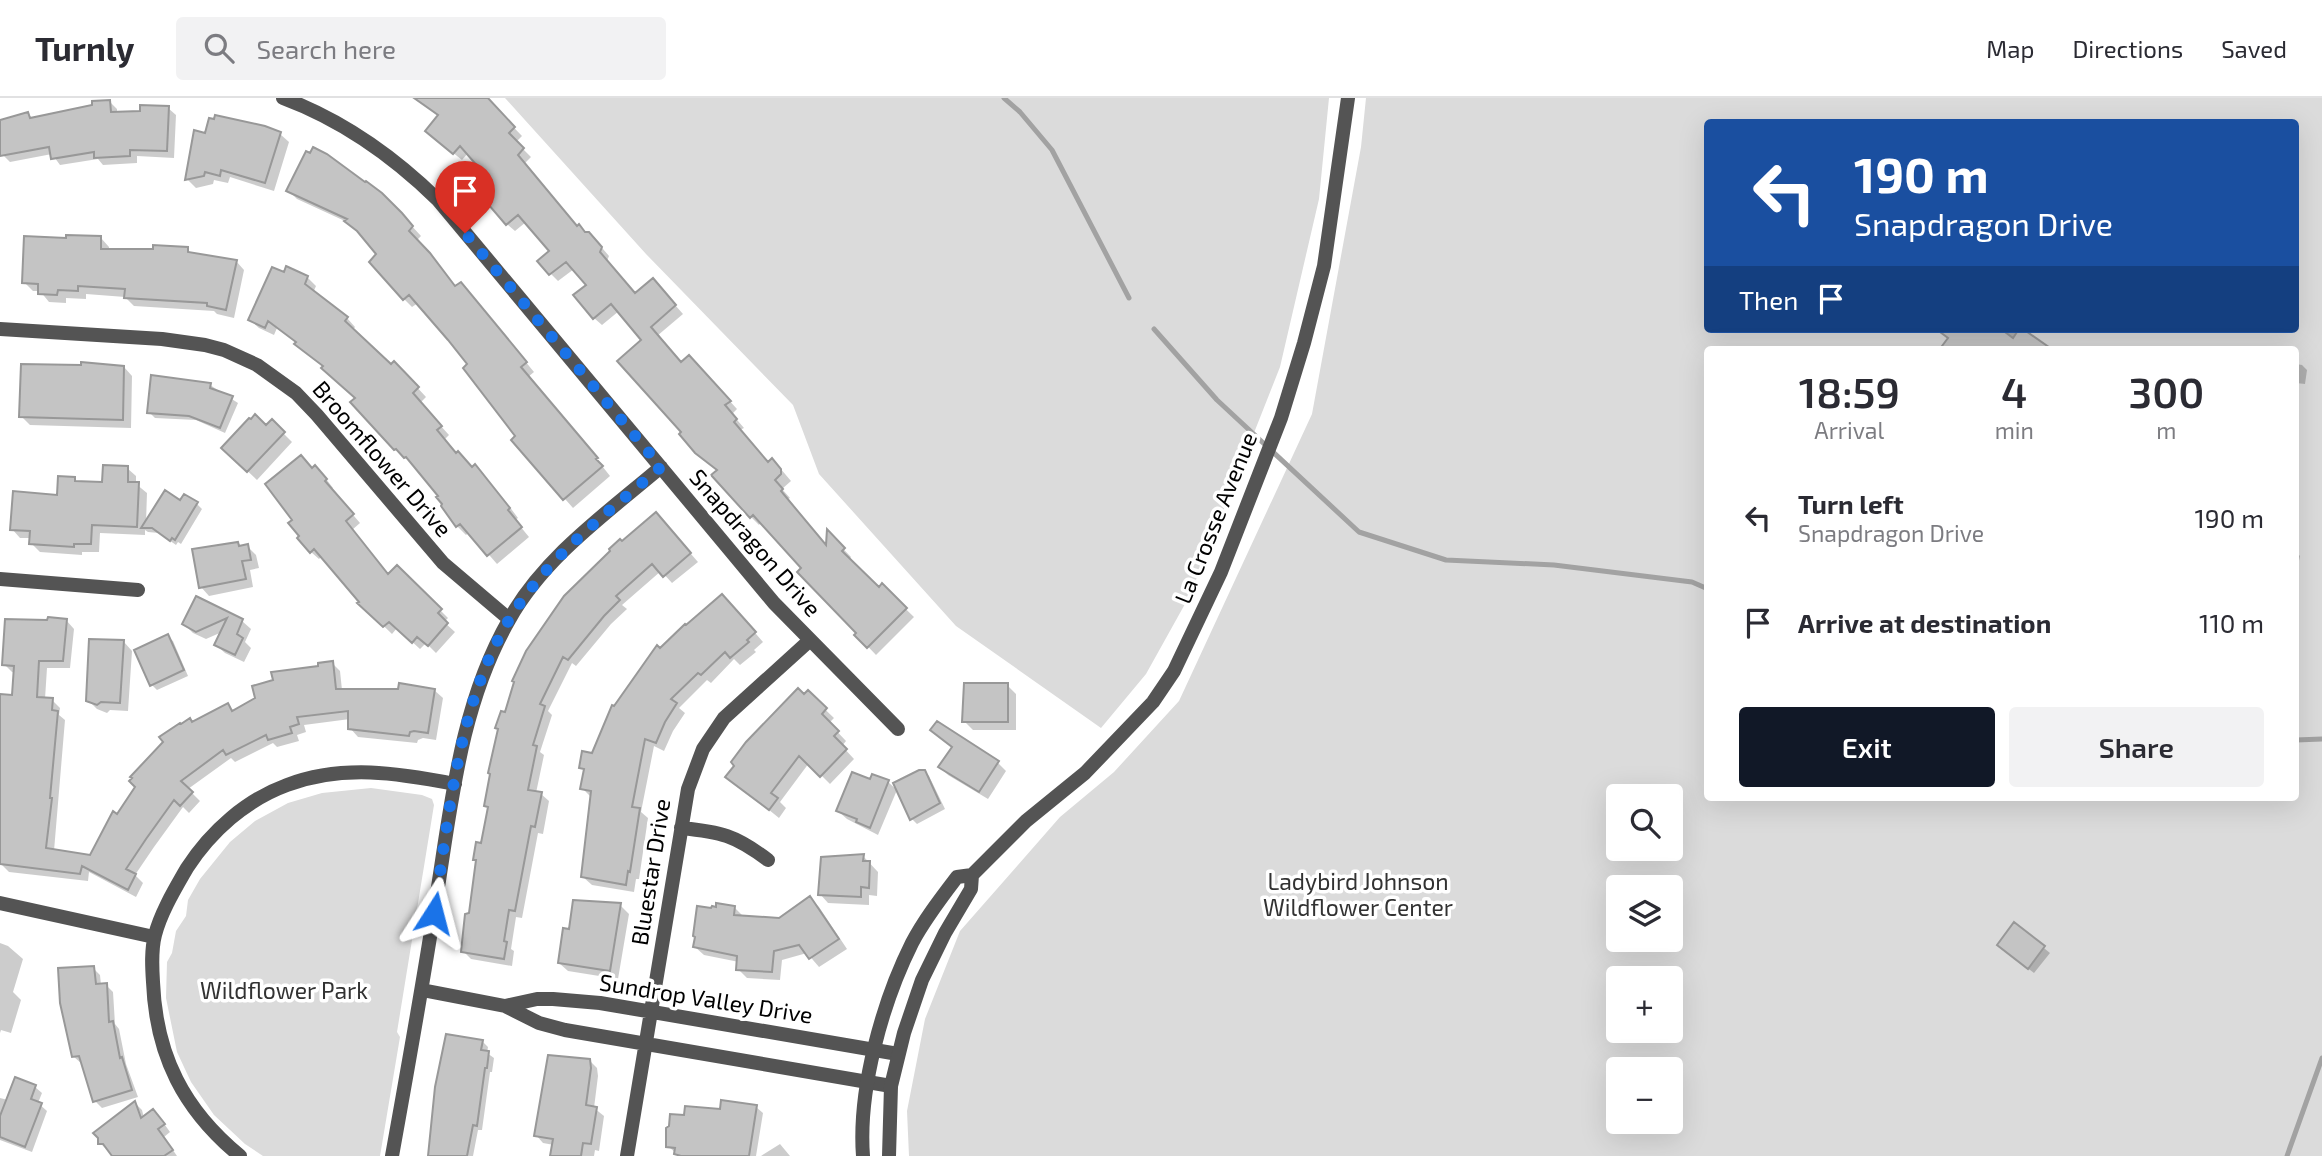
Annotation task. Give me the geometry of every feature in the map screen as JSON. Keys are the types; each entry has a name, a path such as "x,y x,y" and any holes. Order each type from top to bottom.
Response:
{"street":[{"name":"Snapdragon Drive","path":"283,98 351,131 387,155 430,193 758,584 809,641 898,729"},
{"name":"La Crosse Avenue","path":"863,1156 867,1081 874,1050 912,943 957,877 972,875 1026,821 1086,773 1153,702 1172,674 1197,626 1281,418 1324,266 1348,98"},
{"name":"Broomflower Drive","path":"0,329 187,341 224,350 257,365 296,393 443,563 509,620"},
{"path":"392,1156 422,990 454,784 480,683 509,620 537,582 573,541 661,467"},
{"path":"0,579 138,590"},
{"name":"Bluestar Drive","path":"626,1156 688,789 703,749 715,730 735,707 809,641"},
{"path":"240,1156 202,1120 187,1099 166,1055 153,1002 154,937 173,893 201,848 223,824 270,793 308,778 349,772 381,772 454,784"},
{"path":"681,828 720,832 733,837 768,860"},
{"name":"La Crosse Avenue","path":"889,1156 891,1086 898,1054 922,980 971,889 972,875"},
{"path":"0,903 154,937"},
{"name":"Sundrop Valley Drive","path":"422,990 506,1006 539,1023 565,1030 891,1086"},
{"name":"Sundrop Valley Drive","path":"506,1006 537,999 553,999 651,1011 898,1054"}],"green space":[{"path":"505,98 1329,98 1319,199 1280,367 1190,595 1146,674 1101,728 956,626 819,474 793,405 646,254"},
{"name":"Ladybird Johnson Wildflower Center","path":"1366,98 2322,98 2322,1156 909,1156 907,1111 925,1019 960,931 1060,817 1114,772 1179,701 1312,414 1361,147"},
{"name":"Wildflower Park","path":"371,788 422,795 432,799 434,805 380,1156 263,1156 245,1144 214,1115 191,1082 177,1052 166,998 167,962 172,953 176,931 186,916 188,900 200,879 230,842 255,821 288,803 322,793"}],"building":[{"path":"414,98 488,98 515,127 509,133 524,148 518,155 577,226 579,224 585,232 589,232 602,247 600,252 635,293 653,278 676,305 651,327 681,362 689,355 731,401 725,405 737,419 734,422 768,462 772,458 781,469 781,474 775,480 783,489 781,491 826,545 827,529 845,548 842,551 879,587 882,583 907,608 867,648 797,572 801,568 753,515 750,518 711,475 717,470 695,453 679,434 681,432 617,361 641,340 611,304 593,319 573,295 586,285 566,262 549,275 537,261 549,251 518,215 506,225 488,204 491,202 485,194 492,188 477,172 480,169 460,146 453,154 425,131 438,115"},
{"path":"110,100 111,112 140,111 140,105 169,106 167,151 130,150 130,156 94,158 94,152 51,159 49,147 0,156 0,120 28,112 30,118 92,105 92,101"},
{"path":"215,115 281,132 265,183 221,170 220,176 205,172 204,176 185,180 194,130 205,133 209,118 214,119"},
{"path":"313,147 366,181 402,213 413,226 409,231 455,286 461,282 527,362 521,367 598,458 596,459 603,466 563,500 511,440 515,436 463,368 467,364 448,340 409,295 403,300 369,262 376,254 357,231 344,221 347,219 286,191 306,151 310,153"},
{"path":"66,235 101,236 101,249 153,249 153,245 188,247 188,252 237,260 226,310 207,306 207,303 124,298 125,289 78,286 78,291 58,290 57,295 38,294 38,284 22,283 24,236 66,238"},
{"path":"286,266 308,276 305,284 348,317 345,321 391,364 394,361 419,387 413,393 442,426 437,430 456,453 458,451 472,467 475,464 510,508 508,510 522,527 487,556 460,524 456,527 441,506 436,497 438,496 406,457 394,450 350,402 355,398 321,368 323,366 268,321 265,328 248,320 272,267 284,272"},
{"path":"1941,333 2006,333 2013,338 2016,333 2029,333 2047,346 1942,346 1948,338"},
{"path":"81,362 124,366 123,420 19,417 21,364 81,365"},
{"path":"151,375 211,383 210,388 233,396 220,428 189,416 147,413"},
{"path":"255,414 266,425 272,419 285,432 247,472 221,448"},
{"path":"301,455 312,468 315,465 327,479 325,481 354,514 346,521 388,574 397,565 442,609 438,613 448,623 428,646 417,637 412,643 389,622 383,627 357,603 359,602 314,549 310,553 297,538 299,536 288,523 292,520 265,484"},
{"path":"103,465 128,466 128,482 139,482 137,527 92,525 91,544 74,544 74,547 29,544 30,531 10,530 13,491 57,495 58,476 75,477 75,481 102,482"},
{"path":"165,490 180,500 184,494 198,502 175,540 172,538 170,541 152,528 141,528"},
{"path":"656,512 691,553 663,577 652,564 616,596 620,600 568,660 563,657 540,704 545,706 533,745 537,746 528,790 542,792 535,827 531,826 515,911 509,910 504,959 461,952 465,914 469,913 476,842 481,843 488,807 484,806 498,729 495,728 501,711 505,712 514,682 512,681 526,651 564,596 610,551 609,549"},
{"path":"238,542 239,546 248,544 251,560 242,561 246,579 199,588 192,549"},
{"path":"722,594 756,632 747,640 749,642 730,658 725,652 671,699 677,703 656,743 645,739 632,807 640,808 626,885 581,877 591,791 580,789 584,769 579,768 582,751 592,753 612,705 614,706 657,645 660,648"},
{"path":"196,596 243,619 237,634 243,638 235,655 214,645 227,618 196,632 182,624"},
{"path":"48,617 67,619 63,661 39,661 37,697 53,698 52,710 58,711 46,848 90,855 113,811 117,814 135,787 129,781 132,778 130,777 163,742 159,737 190,718 192,722 228,703 232,711 255,698 252,686 273,680 271,672 318,666 318,663 333,661 336,689 398,689 399,683 435,689 428,733 414,731 410,732 409,736 348,729 348,711 297,717 299,724 290,727 292,733 268,740 266,735 226,755 223,750 181,781 193,792 180,806 174,800 126,869 136,874 128,890 82,866 80,874 0,864 0,694 12,695 14,666 2,665 5,619 47,620"},
{"path":"168,634 184,670 150,686 134,650"},
{"path":"89,639 124,640 120,703 101,702 97,705 86,701"},
{"path":"964,683 1008,683 1008,722 962,722"},
{"path":"798,688 804,694 808,690 827,708 822,714 839,731 834,736 847,749 820,777 799,756 771,793 778,798 769,810 725,777 734,766 731,762 746,742"},
{"path":"937,721 999,761 979,792 938,767 952,747 930,730"},
{"path":"919,770 925,770 940,803 910,820 893,783"},
{"path":"852,772 870,779 872,774 889,780 870,828 856,822 857,819 836,811"},
{"path":"864,854 863,861 870,861 869,888 861,887 861,897 818,895 821,857"},
{"path":"810,896 839,939 809,959 799,945 774,951 772,972 736,970 737,956 693,947 697,906 711,908 716,907 716,903 735,906 734,915 779,918"},
{"path":"573,900 621,903 610,971 558,963 563,928 569,929"},
{"path":"2014,922 2045,946 2028,969 1997,945"},
{"path":"94,966 96,984 107,983 109,1022 113,1021 120,1058 122,1057 132,1090 93,1102 79,1056 72,1057 60,1003 58,968"},
{"path":"446,1034 483,1040 481,1050 489,1051 477,1126 473,1125 467,1156 428,1156 435,1087"},
{"path":"548,1055 590,1059 586,1105 597,1107 591,1144 583,1143 581,1156 550,1156 553,1139 534,1136"},
{"path":"15,1077 36,1085 31,1099 42,1103 25,1147 0,1137 0,1116"},
{"path":"721,1100 757,1105 749,1156 681,1156 674,1154 675,1148 666,1147 666,1128 669,1126 670,1114 684,1115 685,1106 720,1109"},
{"path":"135,1101 141,1118 153,1109 165,1124 158,1129 173,1150 164,1156 112,1156 103,1144 98,1144 98,1138 93,1133"}],"waterway":[{"path":"1004,98 1020,112 1052,150 1129,298"},
{"path":"1154,329 1217,400 1359,532 1446,560 1554,565 1692,582 1704,587"},
{"path":"2299,740 2322,739"},
{"path":"2287,1156 2322,1058"}],"route":[{"path":"434,913 454,784 466,729 487,664 509,620 524,598 573,541 661,467 465,233"}]}
